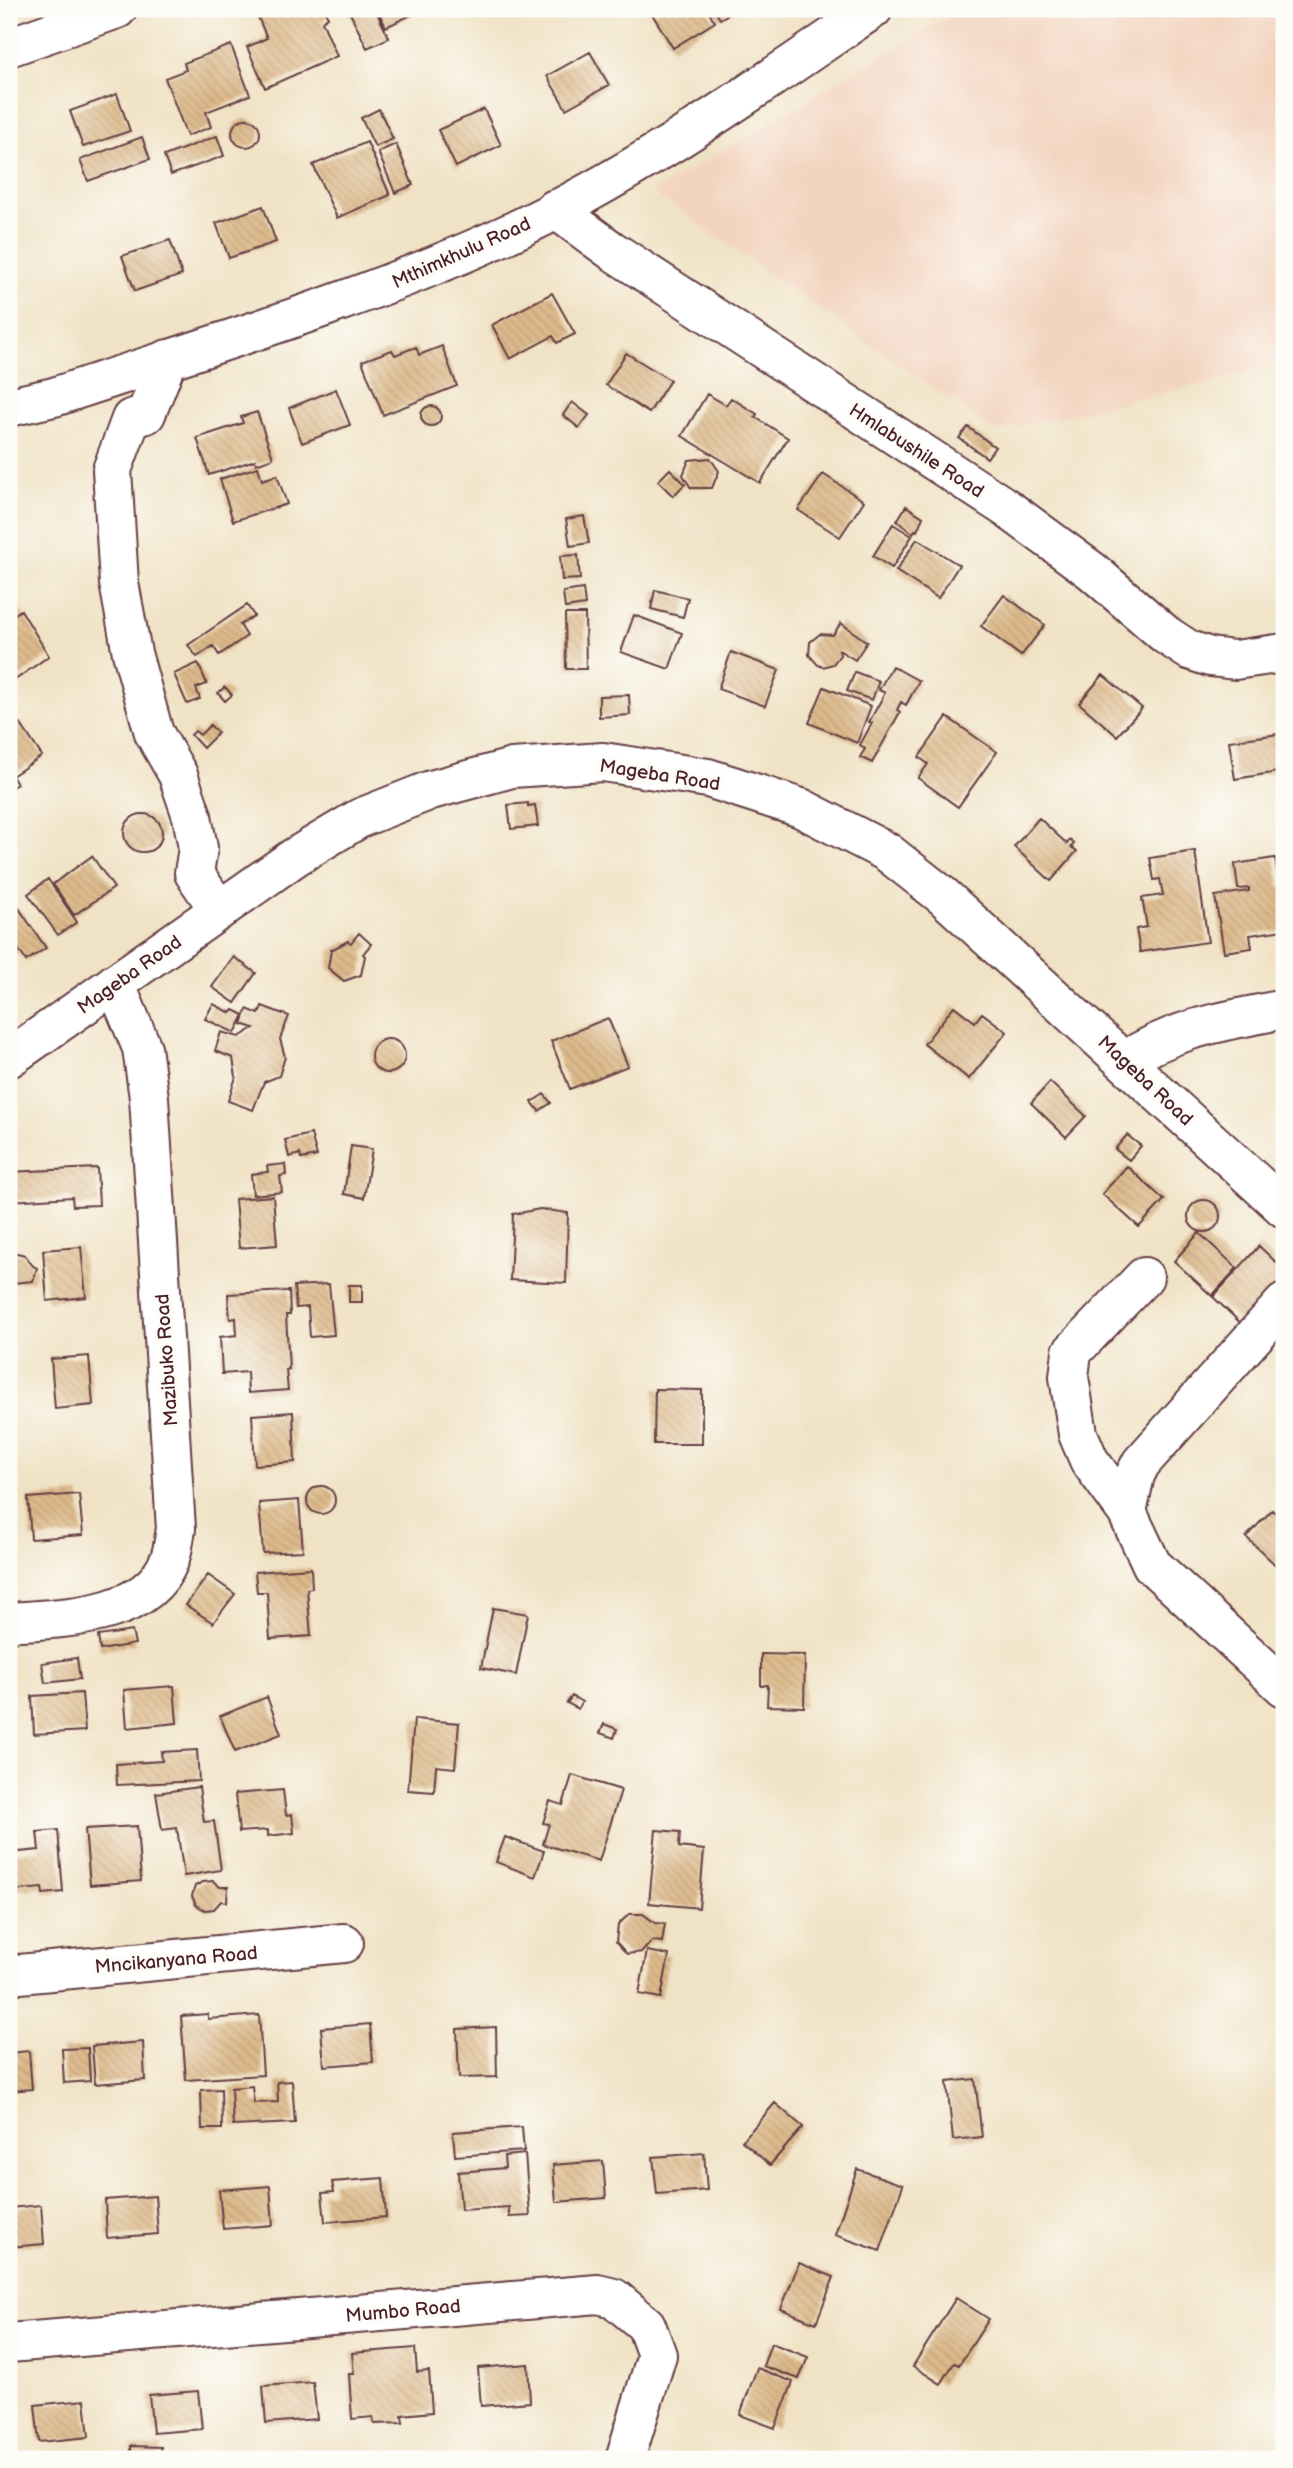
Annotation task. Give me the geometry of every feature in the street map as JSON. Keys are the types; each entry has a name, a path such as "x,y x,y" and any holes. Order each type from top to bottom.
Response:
{"street":[{"path":"10,51 117,9"},
{"name":"Mthimkhulu Road","path":"9,407 54,397 393,283 504,235 620,174 742,97 873,9"},
{"name":"Hmlabushile Road","path":"555,209 611,250 1005,507 1092,571 1166,635 1189,650 1209,657 1235,660 1284,653"},
{"path":"169,359 146,414 131,419 113,461 119,583 132,653 149,719 178,775 192,816 198,848 194,873 219,911"},
{"name":"Mageba Road","path":"9,1058 295,857 360,818 430,790 512,768 603,762 708,778 801,808 887,852 943,896 1284,1208"},
{"name":"Mazibuko Road","path":"9,1622 72,1618 125,1605 153,1587 170,1561 176,1529 149,1098 142,1048 115,983"},
{"path":"1125,1061 1149,1044 1191,1028 1284,1009"},
{"path":"1144,1277 1072,1352 1069,1377 1078,1433 1089,1460 1127,1512 1152,1565 1284,1687"},
{"path":"1127,1512 1135,1475 1141,1463 1284,1303"},
{"name":"Mncikanyana Road","path":"9,1975 344,1943"},
{"name":"Mumbo Road","path":"9,2343 598,2294 614,2298 646,2325 657,2355 625,2459"}],"shaded area":[{"path":"961,9 1284,9 1284,364 996,432 653,192"}],"building":[{"path":"272,9 324,9 328,17 322,21 337,56 265,88 247,47 267,38 257,15"},
{"path":"348,9 375,9 389,38 367,48"},
{"path":"377,9 424,9 386,27"},
{"path":"660,9 707,9 715,22 673,48 652,14"},
{"path":"714,9 737,9 720,19"},
{"path":"231,45 250,95 206,112 211,127 187,136 165,78 186,70 184,63"},
{"path":"590,52 609,85 566,109 547,76"},
{"path":"117,94 130,131 83,147 70,111"},
{"path":"379,109 393,139 375,147 361,118"},
{"path":"484,109 501,145 456,167 438,130"},
{"path":"246,119 256,123 260,133 256,143 246,147 236,143 232,133 236,123"},
{"path":"217,136 224,156 171,175 164,156"},
{"path":"142,137 150,159 88,181 80,160"},
{"path":"367,142 390,195 337,218 313,165"},
{"path":"396,144 413,185 395,193 378,152"},
{"path":"263,206 276,242 229,258 216,223"},
{"path":"170,240 182,275 135,291 122,256"},
{"path":"552,293 575,334 557,343 553,336 510,359 492,325"},
{"path":"442,346 457,386 383,415 362,361 392,350 395,355 416,347 419,355"},
{"path":"626,353 670,380 649,413 606,385"},
{"path":"336,389 350,425 302,443 289,408"},
{"path":"707,394 726,405 731,398 788,438 760,483 682,436"},
{"path":"572,402 589,415 579,428 563,415"},
{"path":"431,406 438,409 441,416 438,423 431,426 424,423 421,416 424,409"},
{"path":"257,412 273,458 256,464 255,460 209,475 197,438 243,423 241,417"},
{"path":"968,427 995,447 987,458 959,438"},
{"path":"710,458 719,471 712,488 691,488 683,475 689,460"},
{"path":"258,467 262,480 277,475 287,504 233,521 220,479"},
{"path":"670,469 685,484 673,496 658,481"},
{"path":"823,474 864,501 840,537 798,510"},
{"path":"906,506 923,517 917,531 913,533 897,521"},
{"path":"584,516 589,543 570,546 566,519"},
{"path":"893,524 912,536 892,568 873,556"},
{"path":"917,539 959,565 938,598 896,571"},
{"path":"578,555 580,579 562,580 560,556"},
{"path":"583,589 585,605 565,608 563,592"},
{"path":"655,590 688,598 683,617 651,609"},
{"path":"1004,595 1045,625 1021,656 981,626"},
{"path":"247,605 254,616 240,625 247,636 219,655 213,646 197,657 188,645"},
{"path":"21,610 49,656 12,682 9,677 9,618"},
{"path":"565,614 585,614 586,669 566,669"},
{"path":"634,615 682,633 669,669 621,652"},
{"path":"841,623 867,642 855,660 839,650 840,655 833,664 823,667 818,665 809,655 810,642 820,634 833,635"},
{"path":"731,652 779,670 765,706 718,689"},
{"path":"198,663 207,684 196,688 200,699 187,704 174,674"},
{"path":"892,666 919,681 906,705 901,702 897,710 900,712 872,763 860,757 865,749 860,745 885,693 879,690"},
{"path":"855,672 879,681 872,700 847,691"},
{"path":"1103,675 1142,708 1117,736 1079,703"},
{"path":"225,687 232,695 225,701 218,693"},
{"path":"824,687 871,706 857,743 809,723"},
{"path":"629,695 630,715 599,717 599,696"},
{"path":"947,717 997,752 958,807 918,778 928,764 919,757"},
{"path":"20,723 42,756 12,776 17,784 9,789 9,730"},
{"path":"210,725 218,733 203,748 191,735 195,731 200,735"},
{"path":"1279,734 1284,771 1235,779 1229,741"},
{"path":"528,803 528,806 535,805 538,826 511,829 508,805"},
{"path":"143,814 156,820 162,833 156,846 143,852 130,846 124,833 130,820"},
{"path":"1039,818 1067,844 1070,840 1074,844 1071,847 1077,851 1051,881 1014,847"},
{"path":"1195,851 1208,942 1140,952 1136,929 1147,927 1142,898 1163,895 1160,879 1154,880 1150,858"},
{"path":"92,856 114,888 74,915 53,884"},
{"path":"1275,858 1280,887 1284,886 1284,930 1250,935 1252,948 1224,952 1215,896 1249,891 1249,888 1238,889 1235,864"},
{"path":"48,879 77,922 58,935 28,894"},
{"path":"18,907 46,948 26,961 9,934 9,913"},
{"path":"359,933 371,944 363,954 365,956 361,975 344,981 328,968 331,950 348,941 351,943"},
{"path":"9,938 19,953 9,961"},
{"path":"234,957 256,973 235,1003 212,987"},
{"path":"213,1004 231,1013 234,1010 244,1015 235,1033 205,1019"},
{"path":"262,1006 289,1016 280,1039 285,1057 279,1076 264,1082 253,1110 228,1101 236,1077 233,1058 215,1051 221,1032 239,1037 254,1028 242,1024 247,1009 259,1014"},
{"path":"954,1006 975,1022 982,1013 1007,1032 969,1079 924,1044"},
{"path":"608,1018 628,1066 570,1089 551,1041"},
{"path":"388,1039 400,1044 405,1056 400,1068 388,1073 376,1068 371,1056 376,1044"},
{"path":"1050,1082 1086,1116 1066,1137 1031,1103"},
{"path":"544,1094 551,1103 539,1111 532,1102"},
{"path":"311,1134 317,1156 301,1159 300,1154 289,1157 285,1140"},
{"path":"1127,1135 1141,1146 1129,1160 1115,1149"},
{"path":"351,1146 372,1149 364,1198 344,1194"},
{"path":"285,1164 286,1175 280,1176 282,1192 253,1195 251,1174 268,1172 267,1166"},
{"path":"1127,1166 1164,1200 1139,1227 1102,1194"},
{"path":"97,1168 99,1205 73,1206 72,1197 10,1201 9,1172"},
{"path":"273,1196 277,1245 239,1248 235,1199"},
{"path":"1204,1200 1215,1205 1220,1216 1215,1227 1204,1232 1193,1227 1188,1216 1193,1205"},
{"path":"540,1209 568,1213 566,1283 510,1280 513,1214"},
{"path":"1199,1233 1237,1268 1212,1296 1174,1261"},
{"path":"1259,1246 1284,1270 1284,1289 1247,1329 1213,1297"},
{"path":"81,1247 86,1297 47,1301 43,1250"},
{"path":"17,1253 25,1255 37,1268 33,1281 13,1283 9,1279 9,1256"},
{"path":"329,1284 334,1335 310,1337 308,1307 296,1308 294,1286"},
{"path":"349,1285 362,1285 362,1302 349,1302"},
{"path":"289,1291 290,1315 286,1315 288,1390 248,1393 247,1372 222,1374 220,1337 237,1335 236,1318 230,1319 228,1294"},
{"path":"89,1356 93,1405 55,1409 51,1359"},
{"path":"655,1389 702,1390 702,1444 654,1444"},
{"path":"293,1412 295,1462 255,1465 252,1415"},
{"path":"321,1486 331,1490 335,1500 331,1510 321,1514 311,1510 307,1500 311,1490"},
{"path":"79,1494 83,1535 31,1539 28,1498"},
{"path":"299,1500 303,1551 263,1553 259,1503"},
{"path":"1272,1510 1284,1521 1284,1573 1246,1537"},
{"path":"311,1568 312,1588 307,1589 311,1636 270,1639 267,1592 257,1592 255,1572"},
{"path":"208,1575 235,1594 213,1623 186,1605"},
{"path":"493,1608 528,1614 516,1675 481,1668"},
{"path":"132,1631 135,1644 100,1650 98,1636"},
{"path":"761,1654 805,1655 804,1707 767,1706 768,1685 761,1686"},
{"path":"77,1658 80,1679 45,1683 42,1663"},
{"path":"174,1686 177,1723 127,1728 124,1690"},
{"path":"82,1693 85,1731 34,1734 32,1696"},
{"path":"572,1696 582,1702 578,1709 567,1703"},
{"path":"267,1697 281,1734 235,1752 220,1716"},
{"path":"414,1719 459,1723 455,1768 436,1766 434,1792 408,1790"},
{"path":"604,1724 617,1729 614,1738 600,1733"},
{"path":"197,1750 199,1781 117,1785 116,1764 162,1761 161,1752"},
{"path":"572,1775 621,1790 599,1861 543,1844 549,1824 543,1823 550,1801 563,1805"},
{"path":"199,1787 204,1822 214,1821 221,1870 184,1876 177,1828 162,1830 156,1793"},
{"path":"283,1790 286,1815 292,1814 294,1833 268,1836 268,1830 239,1832 235,1794"},
{"path":"137,1826 141,1881 90,1885 85,1829"},
{"path":"58,1830 63,1892 43,1894 42,1888 9,1891 9,1853 39,1850 37,1832"},
{"path":"656,1830 680,1832 679,1847 704,1850 699,1908 649,1903"},
{"path":"505,1837 544,1851 535,1877 496,1862"},
{"path":"213,1881 220,1887 228,1887 227,1902 221,1901 214,1909 205,1910 196,1905 192,1896 195,1886"},
{"path":"629,1914 643,1914 655,1923 665,1924 662,1942 652,1941 642,1952 627,1954 616,1942 618,1925"},
{"path":"647,1951 669,1955 661,1998 639,1994"},
{"path":"208,2014 208,2019 259,2015 263,2075 186,2080 181,2016"},
{"path":"370,2024 373,2062 324,2066 321,2028"},
{"path":"496,2027 497,2077 459,2078 457,2029"},
{"path":"143,2042 145,2080 95,2084 92,2046"},
{"path":"88,2048 90,2081 64,2083 62,2049"},
{"path":"29,2051 32,2089 9,2091 9,2053"},
{"path":"975,2079 982,2137 953,2140 947,2082"},
{"path":"292,2081 295,2123 233,2126 231,2088 252,2086 254,2103 278,2102 277,2082"},
{"path":"221,2089 222,2129 202,2129 201,2090"},
{"path":"775,2103 803,2127 770,2165 742,2141"},
{"path":"522,2127 524,2151 455,2156 453,2132"},
{"path":"704,2153 707,2190 657,2194 653,2157"},
{"path":"525,2154 530,2216 509,2217 509,2207 461,2210 458,2172 505,2168 504,2156"},
{"path":"603,2161 606,2198 556,2202 553,2165"},
{"path":"857,2169 903,2185 880,2251 835,2235"},
{"path":"383,2178 386,2217 325,2222 322,2193 334,2192 332,2182"},
{"path":"270,2186 273,2225 223,2229 219,2190"},
{"path":"155,2196 158,2234 107,2238 105,2200"},
{"path":"41,2205 44,2244 9,2247 9,2208"},
{"path":"799,2263 834,2277 816,2323 781,2309"},
{"path":"956,2298 989,2319 959,2365 954,2363 941,2384 913,2366"},
{"path":"771,2343 808,2357 799,2379 763,2366"},
{"path":"415,2348 417,2372 429,2371 432,2412 402,2415 403,2423 374,2424 373,2417 352,2419 349,2374 354,2374 352,2353"},
{"path":"528,2364 530,2402 481,2406 478,2368"},
{"path":"757,2368 793,2382 775,2428 740,2415"},
{"path":"313,2382 317,2419 266,2423 263,2386"},
{"path":"198,2391 202,2429 153,2433 149,2395"},
{"path":"85,2400 89,2437 39,2442 35,2405"},
{"path":"131,2446 161,2447 160,2459 131,2459"}]}
